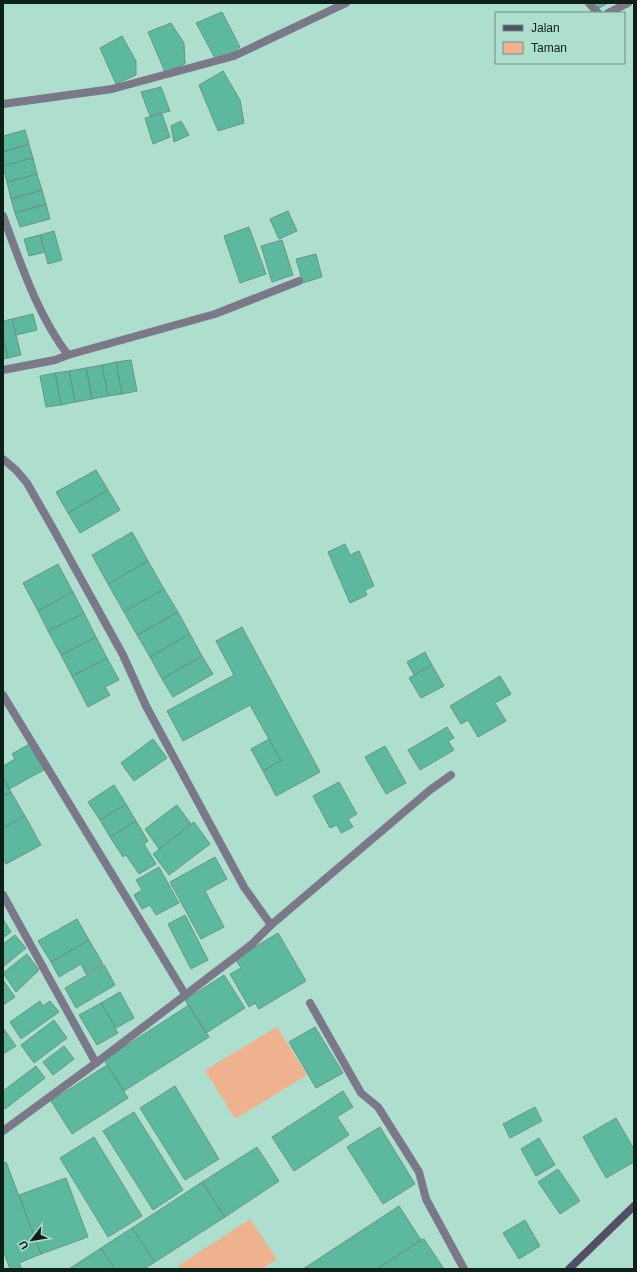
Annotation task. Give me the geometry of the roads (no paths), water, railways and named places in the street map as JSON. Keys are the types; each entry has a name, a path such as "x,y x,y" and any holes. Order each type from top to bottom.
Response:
{"main road":[{"path":"569,1269 634,1206"}],"street":[{"path":"3,104 112,89 234,56 346,3"},
{"path":"589,3 597,12"},
{"path":"610,12 628,3"},
{"path":"3,216 31,292 57,341 68,355"},
{"path":"3,370 55,360 68,355 215,314 299,281"},
{"path":"3,459 16,470 27,483 123,655 146,706 240,880 271,925"},
{"path":"3,696 185,994"},
{"path":"3,1131 96,1063 251,945 271,925 430,790 451,775"},
{"path":"3,895 96,1063"},
{"path":"310,1003 361,1093 378,1108 418,1172 426,1199 464,1269"}]}
